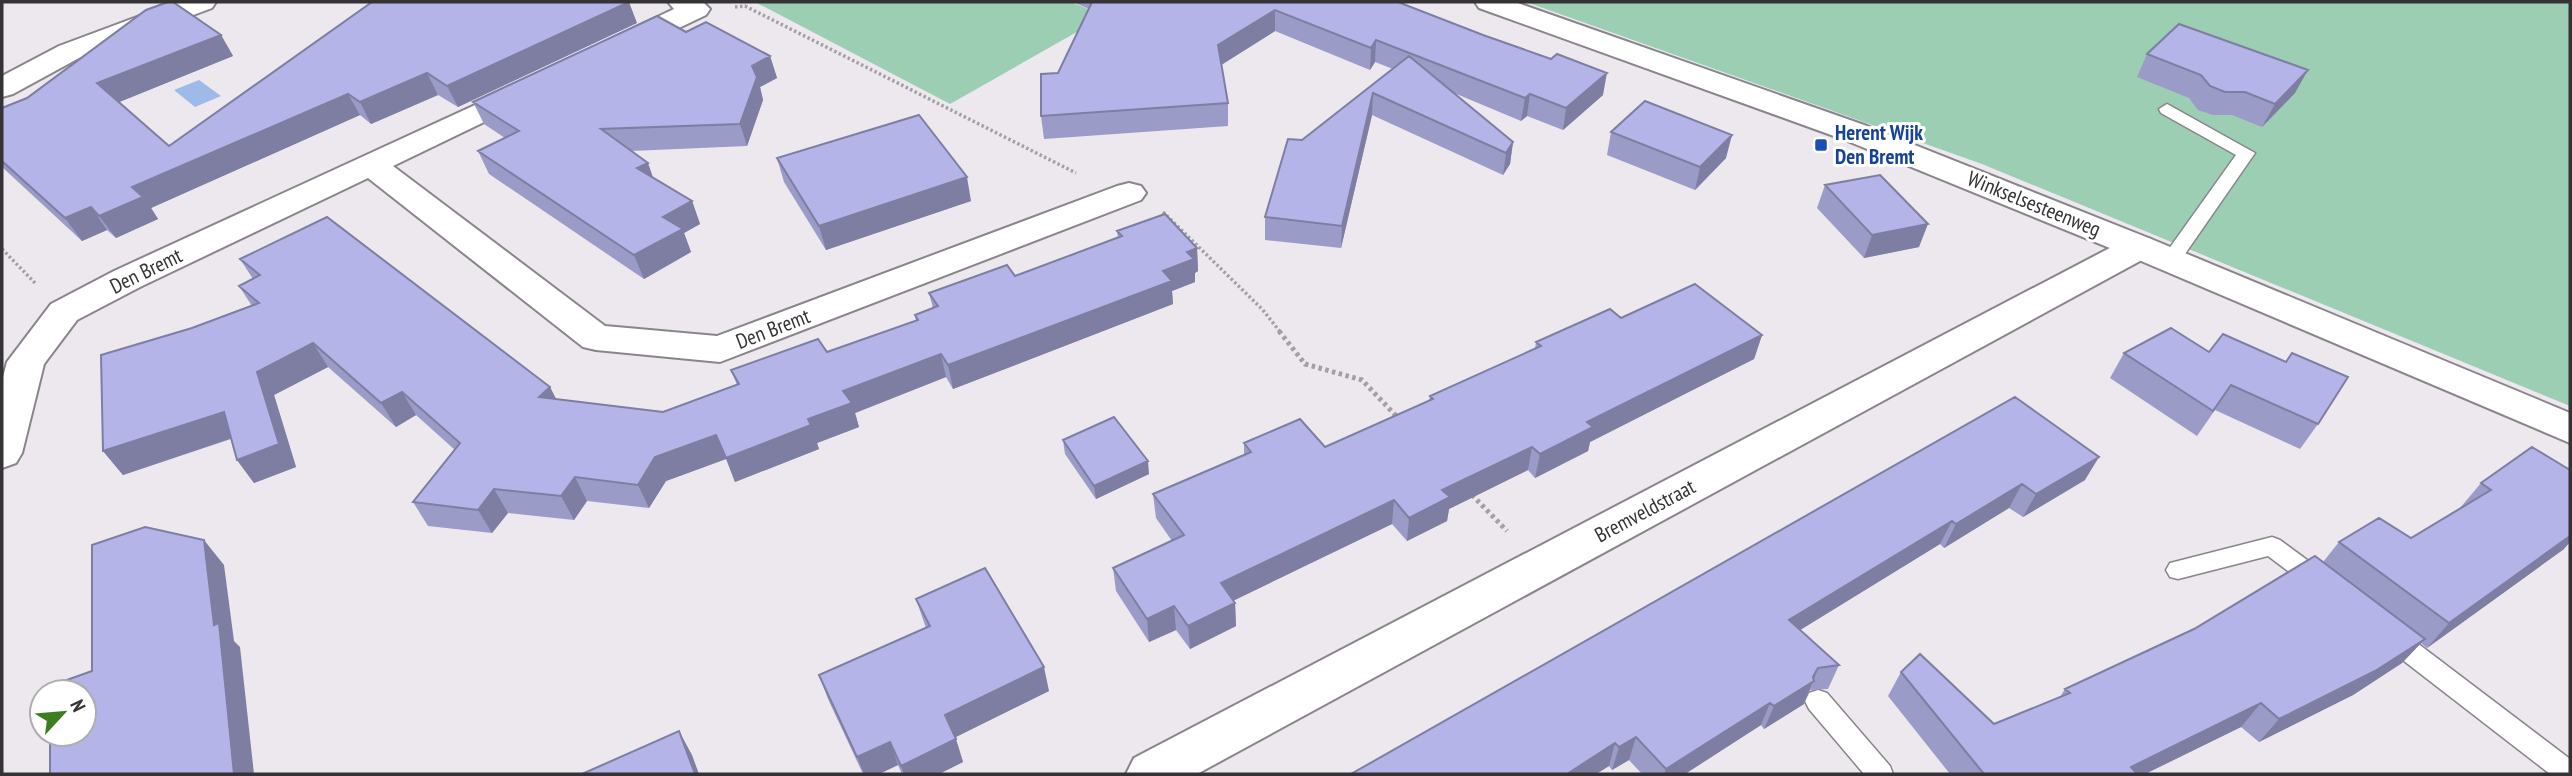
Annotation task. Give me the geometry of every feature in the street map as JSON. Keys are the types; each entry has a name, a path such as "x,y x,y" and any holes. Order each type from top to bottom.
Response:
{"street":[{"path":"2,88 69,52 202,2"},
{"name":"Winkselsesteenweg","path":"1489,2 1856,133 2155,253 2570,429"},
{"path":"596,57 689,5"},
{"name":"Den Bremt","path":"2,453 26,362 64,312 127,279 559,75"},
{"name":"Den Bremt","path":"371,164 596,338 720,349 1129,193"},
{"name":"Bremveldstraat","path":"1151,774 1538,568 2155,253"}],"lane":[{"path":"2155,253 2246,153 2167,110"},
{"path":"2178,570 2272,546 2338,597"},
{"path":"2371,622 2570,774"},
{"path":"1818,701 1880,774"}],"path":[{"path":"689,5 746,6 1083,176 1129,193 1171,217 1262,309 1305,364 1362,380 1409,429"},
{"path":"1465,487 1538,568"}],"green space":[{"path":"1071,2 1105,16 950,104 757,3"},
{"path":"1526,2 2570,2 2570,406 1982,164"}],"water":[{"path":"199,80 221,96 195,107 174,90"}],"building":[{"path":"173,2 221,35 97,83 169,146 372,2 629,2 447,86 427,73 360,102 348,94 132,187 143,197 99,216 91,207 65,218 2,161 2,108 27,98 146,10"},
{"path":"1092,2 1398,2 1551,59 1557,54 1607,73 1566,108 1530,94 1525,98 1376,40 1371,48 1275,10 1218,45 1228,103 1041,116 1041,74 1058,73"},
{"path":"657,16 686,32 706,22 770,56 752,66 757,77 740,124 601,129 648,163 637,168 692,201 663,217 683,229 634,255 478,151 519,131 473,102"},
{"path":"2179,24 2308,70 2275,104 2245,92 2225,92 2210,86 2201,75 2147,54"},
{"path":"1409,56 1513,142 1506,153 1373,93 1342,226 1265,217 1288,139 1302,140"},
{"path":"1645,101 1732,135 1700,167 1611,132"},
{"path":"919,115 967,177 819,226 777,158"},
{"path":"1880,175 1928,224 1872,235 1825,185"},
{"path":"1165,214 1197,248 1187,252 1194,259 1163,271 1172,281 948,365 941,354 843,391 852,403 808,419 811,425 726,458 716,435 655,457 638,485 575,477 561,496 494,489 478,510 413,502 460,443 402,392 381,403 313,343 257,372 279,444 237,460 224,412 103,451 101,355 192,328 259,303 239,286 260,275 240,259 327,217 550,387 539,397 663,412 739,384 731,370 818,339 827,352 918,320 915,315 938,306 929,293 1007,265 1015,276 1122,236 1117,231"},
{"path":"1695,284 1762,335 1587,422 1593,427 1540,454 1532,447 1442,490 1450,497 1409,518 1394,500 1221,583 1235,603 1188,626 1174,606 1147,619 1113,568 1184,535 1153,494 1251,452 1244,443 1300,419 1325,447 1433,399 1430,396 1541,346 1536,342 1610,309 1621,318"},
{"path":"2171,328 2209,352 2223,334 2286,362 2292,353 2348,377 2318,424 2231,385 2213,411 2124,353"},
{"path":"2015,397 2099,457 2036,494 2022,484 1956,524 1952,521 1789,620 1839,665 1818,668 1813,677 1814,681 1774,706 1770,703 1666,769 1636,737 1619,747 1615,743 1567,774 1351,774"},
{"path":"1114,417 1148,461 1094,486 1063,440"},
{"path":"2532,447 2570,470 2570,536 2449,623 2339,542 2379,518 2411,538 2491,490 2481,483"},
{"path":"145,527 204,540 214,625 219,623 234,774 50,774 50,748 98,748 98,678 72,678 92,671 92,545"},
{"path":"2315,556 2425,639 2375,671 2279,719 2261,703 2131,767 2137,774 1984,774 1901,672 1920,654 1994,724 2070,693 2065,689 2194,629"},
{"path":"985,568 1044,667 945,715 956,739 901,766 890,742 857,757 819,675 930,626 916,599"},
{"path":"679,731 695,774 582,774"}],"place":[{"name":"Herent Wijk Den Bremt","path":"1821,145"}]}
